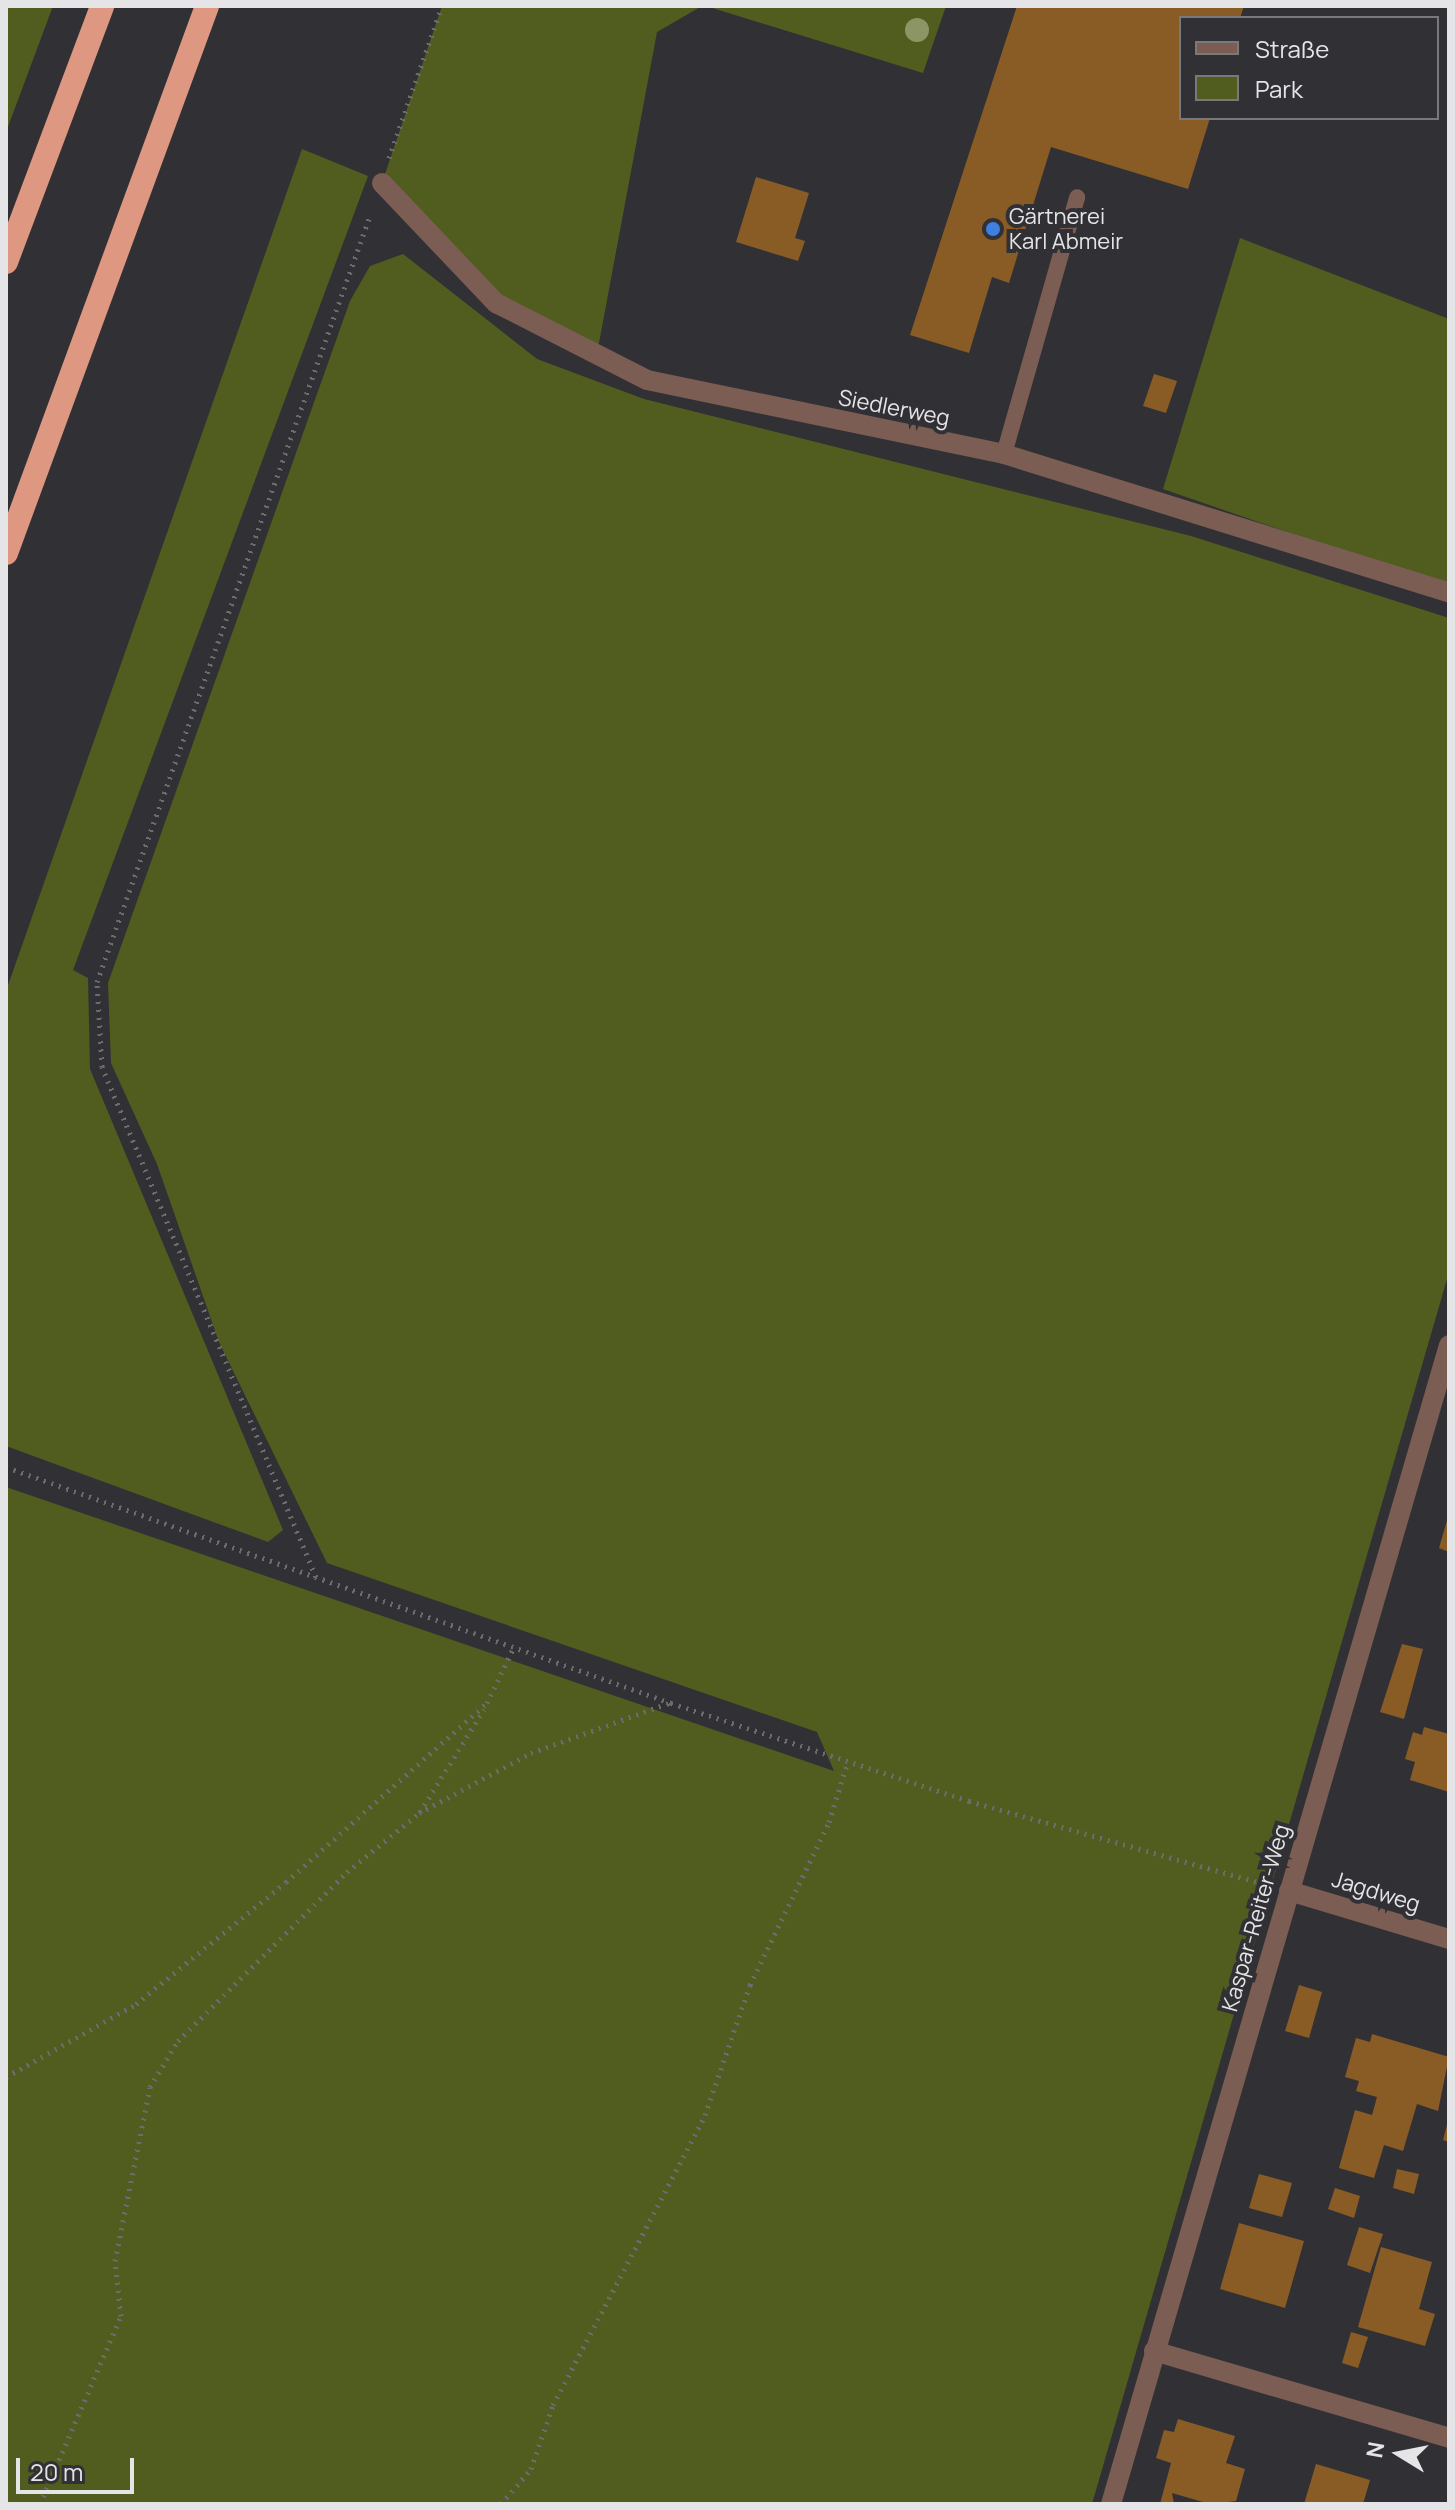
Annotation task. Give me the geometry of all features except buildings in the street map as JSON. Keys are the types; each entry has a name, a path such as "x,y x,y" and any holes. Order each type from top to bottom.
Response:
{"highway":[{"path":"6,262 102,6"},
{"path":"6,553 207,6"}],"street":[{"name":"Siedlerweg","path":"382,183 496,303 596,359 719,397 1004,454 1449,593"},
{"name":"Kaspar-Reiter-Weg","path":"1111,2504 1449,1345"},
{"name":"Jagdweg","path":"1289,1891 1449,1939"},
{"path":"1154,2351 1449,2438"}],"lane":[{"path":"1004,454 1077,197"}],"path":[{"path":"316,1577 102,1067 97,982 382,183 442,6"},
{"path":"6,1467 671,1703 848,1761 1289,1891"},
{"path":"419,1813 487,1703 514,1647"},
{"path":"6,2077 136,2004 487,1703"},
{"path":"40,2504 121,2316 115,2261 150,2087 189,2030 347,1872 419,1813 531,1753 671,1703"},
{"path":"501,2504 531,2469 553,2405 705,2115 750,1985 829,1822 848,1761"}],"green space":[{"path":"6,6 53,6 6,132"},
{"path":"442,6 702,6 657,32 596,359 496,303 382,183"},
{"path":"706,6 946,6 923,73"},
{"path":"302,149 368,176 73,970 88,978 90,1069 283,1530 268,1542 6,1446 6,991"},
{"path":"1240,238 1449,319 1449,588 1163,489"},
{"path":"403,254 537,359 644,399 1191,536 1449,618 1449,1272 1092,2504 6,2504 6,1487 834,1771 817,1732 327,1563 219,1342 157,1164 111,1063 108,983 350,301 370,266"}],"place":[{"name":"Gärtnerei Karl Abmeir","path":"993,229"}]}
